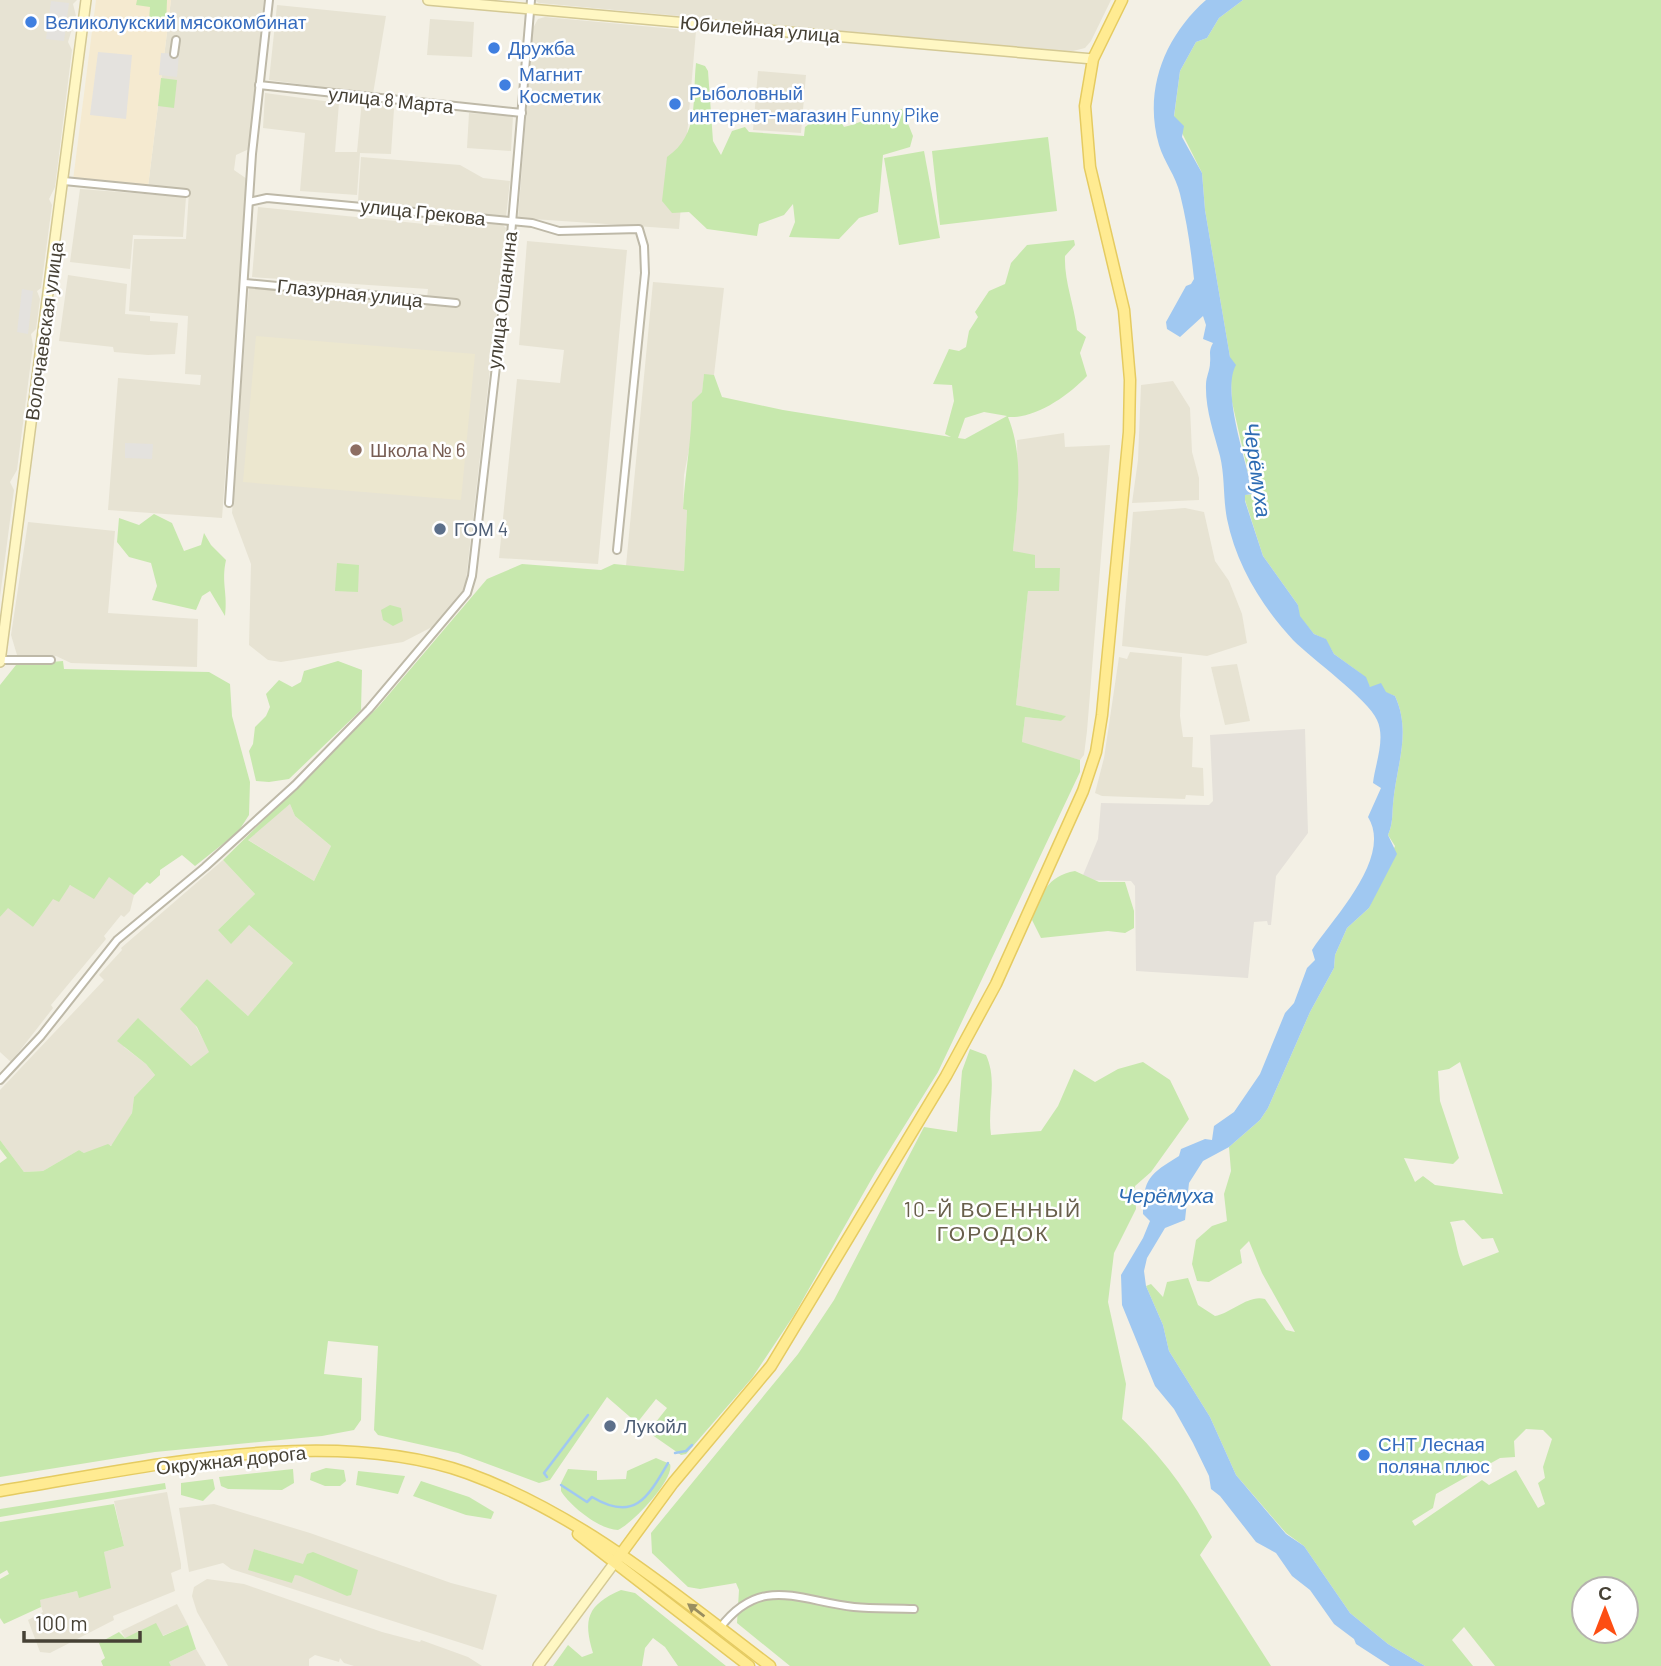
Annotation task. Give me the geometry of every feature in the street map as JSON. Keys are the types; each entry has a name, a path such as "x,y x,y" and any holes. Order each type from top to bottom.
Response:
{"main road":[{"path":"618,1558 673,1483 758,1383 801,1320 882,1178 955,1060 996,984 1083,791 1098,743 1129,432 1130,380 1124,310 1087,148 1085,106 1093,59 1122,0"},
{"name":"Окружная дорога","path":"0,1491 228,1457 331,1451 398,1456 438,1465 492,1483 538,1506 720,1628 770,1666"},
{"name":"Окружная дорога","path":"618,1558 749,1666"}],"street":[{"name":"Волочаевская улица","path":"0,660 86,0"},
{"path":"229,503 249,202 269,0"},
{"name":"Юбилейная улица","path":"428,0 530,4 1093,59"},
{"name":"улица Ошанина","path":"0,1080 41,1035 117,940 205,867 295,785 369,709 469,590 512,221 530,4"},
{"path":"174,54 176,40"},
{"name":"улица 8 Марта","path":"259,85 522,113"},
{"path":"64,181 186,193"},
{"name":"улица Грекова","path":"249,202 267,198 512,221 559,231 639,229 644,246 645,273 617,551"},
{"name":"Глазурная улица","path":"244,283 456,303"},
{"path":"0,660 51,660"},
{"path":"538,1666 618,1558"},
{"path":"720,1628 730,1614 756,1597 779,1593 852,1606 914,1609"}],"shaded area":[{"path":"0,0 77,0 73,4 76,16 68,42 72,50 55,187 49,199 52,205 41,288 37,291 40,299 36,329 31,334 33,345 17,470 10,482 14,490 0,597"},
{"path":"96,0 171,0 148,187 73,180"},
{"path":"171,0 264,0 249,149 236,155 234,170 247,179 222,518 108,510 118,378 200,385 201,375 185,374 188,316 129,311 134,239 186,239 189,191 148,187"},
{"path":"534,0 1111,0 1091,41 1085,48 1069,52 539,3"},
{"path":"51,1 69,3 64,41 46,39"},
{"path":"277,5 386,16 373,94 269,80"},
{"path":"545,17 696,31 679,229 518,218 533,28 538,19"},
{"path":"430,19 474,22 472,57 427,55"},
{"path":"98,52 132,55 126,119 90,115"},
{"path":"161,53 179,54 177,77 159,75"},
{"path":"758,71 806,75 801,133 753,130"},
{"path":"265,93 339,103 335,152 357,152 362,100 386,103 394,109 391,154 360,153 357,195 300,191 305,133 263,128"},
{"path":"469,113 513,116 511,151 467,148"},
{"path":"361,157 460,165 483,178 510,181 506,217 358,201"},
{"path":"80,189 186,197 183,237 133,235 130,269 70,262"},
{"path":"258,207 444,226 446,218 502,224 506,228 465,589 434,626 403,642 281,662 268,660 249,645 251,564 232,513 249,286 426,307 428,289 252,277"},
{"path":"527,241 627,250 598,564 499,558 517,379 560,383 564,350 519,345"},
{"path":"68,275 127,284 125,314 150,316 150,321 178,323 175,354 114,352 113,347 59,341"},
{"path":"653,282 724,288 714,375 704,375 702,392 692,403 692,434 684,475 683,508 687,509 684,571 626,566"},
{"path":"22,289 33,291 28,334 17,332"},
{"name":"Школа № 6","path":"256,336 475,354 461,500 243,482"},
{"path":"1173,381 1190,408 1192,452 1199,478 1199,500 1132,503 1138,460 1141,385"},
{"path":"1064,433 1065,447 1110,445 1087,731 1084,755 1080,760 1025,745 1022,742 1025,717 1061,721 1065,716 1016,705 1028,590 1060,569 1034,568 1013,551 1018,498 1017,440"},
{"path":"125,443 153,444 152,459 125,458"},
{"path":"1185,508 1204,512 1215,561 1229,581 1242,614 1247,643 1207,656 1122,646 1133,512"},
{"path":"28,522 115,531 108,613 198,619 197,667 71,663 56,656 24,659 17,655 11,635"},
{"path":"1130,652 1182,657 1180,716 1183,737 1193,737 1192,767 1203,768 1204,796 1186,795 1185,799 1102,796 1095,793 1104,758 1119,657 1127,659"},
{"path":"1237,664 1250,721 1225,725 1211,667"},
{"path":"1305,729 1308,833 1276,876 1271,925 1268,925 1267,921 1254,922 1248,978 1136,971 1135,886 1131,881 1081,880 1098,839 1101,803 1209,805 1213,801 1210,735"},
{"path":"290,804 295,816 331,846 314,881 247,839"},
{"path":"223,860 255,894 218,930 249,925 293,963 248,1016 207,979 193,1021 210,1052 191,1066 139,1019 124,1047 146,1064 155,1075 134,1097 132,1113 114,1144 93,1152 84,1153 79,1150 43,1171 24,1172 0,1140 0,1090 104,980 99,975 121,948"},
{"path":"109,876 134,895 130,911 124,917 121,915 104,936 106,939 51,1005 53,1008 11,1062 0,1052 0,917 8,907 33,927 53,898 71,885"},
{"path":"167,1492 181,1564 181,1569 171,1573 175,1591 113,1616 114,1620 50,1653 40,1652 28,1620 43,1612 39,1600 77,1591 79,1597 107,1581 104,1552 124,1546 114,1501"},
{"path":"214,1504 310,1533 451,1583 497,1595 483,1650 231,1569 223,1563 189,1572 179,1508","holes":["254,1549 304,1565 349,1596 301,1576 295,1575 292,1583"]},
{"path":"207,1579 244,1584 382,1632 420,1642 421,1640 468,1657 482,1666 354,1666 344,1663 340,1658 339,1662 315,1655 309,1659 309,1666 228,1666 197,1612 192,1596 194,1587"},
{"path":"177,1604 188,1625 162,1636 125,1638 121,1631"},
{"path":"196,1649 206,1666 171,1666 169,1662"}],"green space":[{"path":"137,0 167,0 166,26 149,21 150,7 136,5"},
{"path":"1243,0 1661,0 1661,1666 1495,1666 1464,1627 1452,1640 1473,1666 1425,1666 1388,1644 1350,1613 1304,1546 1286,1533 1236,1475 1210,1417 1169,1351 1163,1325 1146,1286 1151,1284 1163,1297 1167,1282 1188,1278 1198,1305 1215,1316 1246,1301 1265,1299 1286,1330 1295,1332 1262,1273 1249,1241 1240,1250 1242,1263 1209,1282 1197,1281 1192,1264 1196,1240 1212,1226 1227,1221 1224,1194 1231,1171 1229,1147 1260,1120 1268,1108 1310,1012 1334,968 1335,955 1347,928 1369,908 1395,846 1388,835 1392,823 1403,736 1400,710 1395,696 1370,687 1360,673 1334,654 1325,639 1314,634 1299,616 1298,605 1263,556 1245,500 1245,495 1253,494 1232,402 1230,357 1205,210 1202,173 1174,117 1180,71 1196,42 1207,38 1219,18","holes":["1460,1062 1503,1194 1435,1185 1423,1176 1415,1182 1404,1158 1453,1164 1459,1158 1440,1101 1438,1071 1449,1069","1464,1220 1482,1239 1493,1238 1499,1252 1463,1266 1450,1222","1526,1429 1543,1430 1552,1439 1543,1467 1545,1478 1538,1483 1545,1504 1538,1508 1516,1470 1489,1485 1482,1480 1415,1526 1412,1521 1433,1508 1436,1494 1500,1458 1515,1457 1514,1441"]},
{"path":"696,63 705,66 708,71 713,141 721,155 732,131 745,127 749,132 804,136 805,127 813,121 837,114 844,127 902,109 913,136 910,147 883,155 878,212 859,218 839,239 789,237 795,222 793,204 784,215 759,224 757,236 707,229 689,212 672,213 662,201 667,157 678,148 690,127"},
{"path":"161,78 177,80 174,108 158,106"},
{"path":"1048,137 1057,211 940,225 932,151"},
{"path":"924,151 940,238 899,245 884,158"},
{"path":"1074,240 1075,245 1065,256 1065,265 1077,330 1086,337 1080,353 1087,376 1050,405 1029,414 1008,417 1017,449 1018,466 1013,551 1035,555 1035,568 1060,568 1059,591 1028,591 1016,705 1066,716 1061,721 1025,717 1022,742 1080,760 1080,772 938,1072 875,1173 794,1315 752,1378 686,1454 681,1455 648,1432 667,1408 656,1399 637,1423 607,1397 550,1480 539,1483 458,1453 378,1435 374,1430 378,1346 328,1341 324,1374 362,1378 361,1420 354,1430 322,1436 155,1452 0,1477 0,1163 7,1158 0,1149 0,1140 24,1172 43,1171 79,1150 84,1153 108,1144 111,1146 132,1113 134,1097 155,1075 146,1064 117,1041 138,1018 191,1066 209,1052 197,1027 180,1009 207,979 248,1016 293,963 249,925 231,944 218,930 255,894 223,860 379,706 487,579 522,564 601,570 614,564 684,571 687,510 683,509 692,402 702,392 704,374 714,375 722,397 783,410 951,437 945,434 954,401 952,385 933,384 949,349 959,351 966,347 969,331 978,317 975,312 989,291 1005,284 1011,263 1027,245","holes":["984,412 1007,416 965,439 958,438 965,418","290,804 295,816 331,846 314,881 248,840"]},
{"path":"154,514 172,523 184,551 201,545 204,533 211,545 226,560 225,616 210,591 202,596 196,610 152,600 157,586 151,563 129,557 117,542 119,518 139,525"},
{"path":"337,563 359,565 358,592 335,591"},
{"path":"390,605 401,608 403,621 393,626 383,620 381,610"},
{"path":"63,661 64,669 209,672 230,684 232,716 250,782 249,815 238,832 195,866 182,855 160,870 160,875 150,884 147,882 134,895 109,877 94,899 70,885 59,902 53,899 33,927 8,908 0,917 0,685 16,665"},
{"path":"338,661 362,670 361,710 289,779 256,781 249,751 253,744 255,727 266,716 270,707 266,694 279,680 292,687 301,682 304,671"},
{"path":"1075,871 1099,882 1125,882 1134,911 1134,928 1125,933 1108,931 1041,938 1032,920 1038,902 1051,882"},
{"path":"970,1049 986,1055 989,1065 992,1084 991,1135 1041,1131 1058,1106 1074,1069 1095,1082 1118,1069 1143,1062 1170,1080 1189,1119 1151,1172 1135,1186 1136,1209 1114,1253 1108,1302 1126,1384 1122,1419 1161,1459 1193,1504 1212,1537 1200,1555 1271,1666 790,1666 737,1623 739,1590 736,1583 700,1589 688,1587 652,1553 651,1533 798,1354 834,1300 924,1127 957,1132 962,1071"},
{"path":"656,1458 670,1464 666,1480 642,1510 618,1530 603,1526 586,1516 561,1491 561,1483 568,1469 597,1471 597,1480 626,1479 627,1471"},
{"path":"326,1468 344,1470 346,1481 340,1486 325,1486 310,1480 311,1473"},
{"path":"293,1469 294,1483 282,1490 228,1489 221,1486 219,1477"},
{"path":"358,1471 405,1476 398,1494 356,1485"},
{"path":"213,1479 215,1489 203,1501 181,1495 181,1483"},
{"path":"421,1481 469,1497 494,1512 491,1519 466,1515 413,1496"},
{"path":"165,1483 166,1489 0,1517 0,1509"},
{"path":"114,1504 124,1546 104,1552 111,1588 79,1598 77,1591 40,1600 41,1607 4,1624 0,1618 0,1579 9,1574 7,1570 0,1574 0,1522"},
{"path":"254,1549 303,1564 307,1554 313,1552 358,1570 351,1595 347,1596 300,1576 295,1575 292,1583 248,1570"},
{"path":"621,1590 635,1593 726,1666 678,1666 665,1647 653,1638 645,1648 642,1666 553,1666 568,1645 582,1657 593,1653 588,1631 590,1614 601,1601"},
{"path":"156,1623 163,1636 188,1625 196,1649 169,1662 171,1666 103,1666 101,1661 105,1658 99,1643 119,1632 125,1638"}],"water":[{"name":"Черёмуха","path":"1206,0 1243,0 1219,18 1207,38 1196,42 1180,71 1174,116 1184,126 1182,137 1202,173 1205,210 1230,357 1236,365 1232,377 1233,409 1253,494 1245,495 1245,501 1263,556 1298,605 1300,616 1314,634 1326,639 1334,654 1366,677 1370,687 1381,683 1386,692 1395,696 1400,710 1403,736 1392,823 1388,835 1397,854 1369,908 1347,928 1335,955 1334,968 1310,1012 1268,1108 1260,1120 1229,1147 1203,1161 1189,1183 1185,1220 1165,1228 1147,1258 1144,1271 1146,1286 1163,1325 1169,1351 1210,1417 1236,1475 1286,1534 1304,1546 1350,1613 1388,1644 1425,1666 1390,1666 1356,1644 1354,1639 1334,1624 1310,1590 1292,1576 1276,1553 1256,1542 1220,1496 1211,1489 1209,1476 1193,1443 1174,1409 1155,1386 1122,1305 1121,1275 1150,1221 1143,1214 1145,1192 1150,1178 1179,1156 1181,1149 1205,1139 1212,1140 1214,1126 1234,1112 1260,1074 1285,1013 1294,1003 1307,968 1315,960 1312,950 1346,904 1367,868 1373,850 1374,833 1368,817 1381,788 1373,783 1380,735 1372,711 1293,640 1261,599 1237,552 1227,519 1222,464 1207,403 1206,381 1213,343 1203,339 1206,325 1203,316 1180,337 1167,329 1166,322 1186,286 1194,279 1180,194 1159,145 1154,104 1156,84 1161,65 1179,30"}],"waterway":[{"path":"547,1477 544,1473 588,1415"},
{"path":"675,1453 686,1451 692,1445"},
{"path":"561,1485 587,1502 592,1497 606,1504 629,1507 646,1496 668,1463"}],"place":[{"name":"Великолукский мясокомбинат","path":"31,22"},
{"name":"Дружба","path":"494,48"},
{"name":"Магнит Косметик","path":"505,85"},
{"name":"Рыболовный интернет-магазин Funny Pike","path":"675,104"},
{"name":"Школа № 6","path":"356,450"},
{"name":"ГОМ 4","path":"440,529"},
{"name":"Лукойл","path":"610,1426"},
{"name":"СНТ Лесная поляна плюс","path":"1364,1455"}],"district":[{"name":"10-Й ВОЕННЫЙ ГОРОДОК","path":"993,1222"}]}
